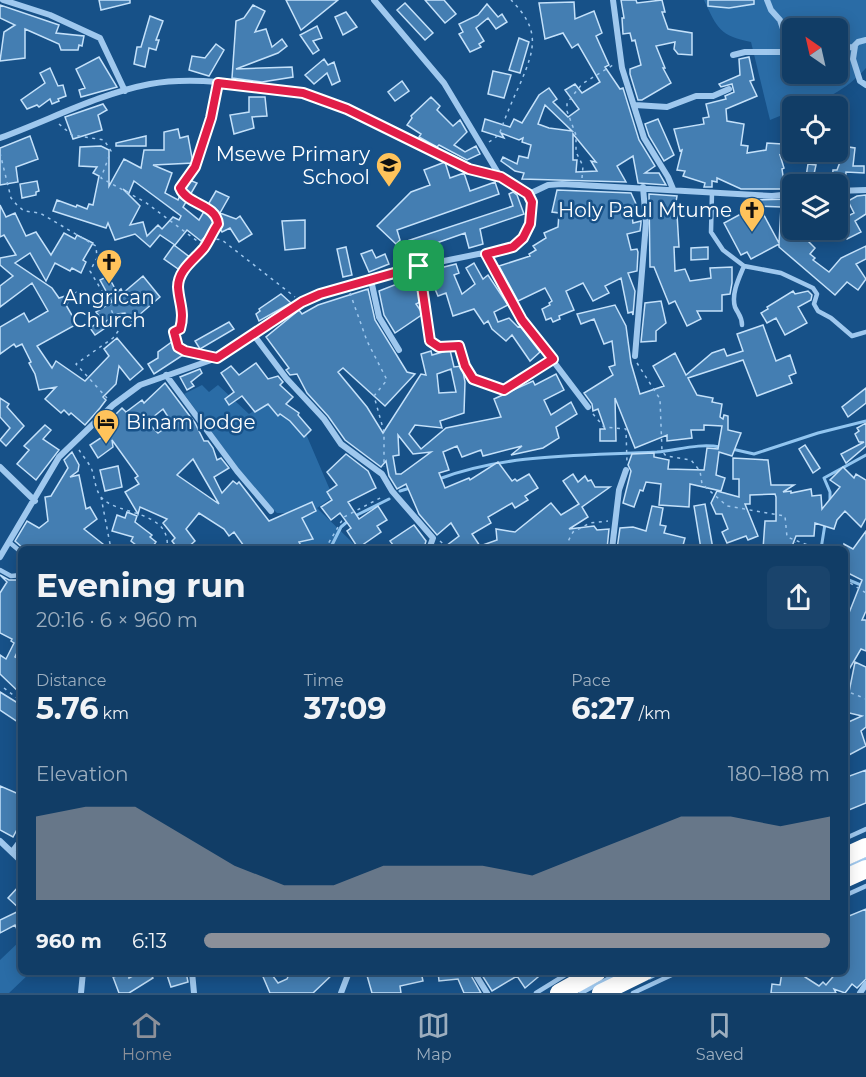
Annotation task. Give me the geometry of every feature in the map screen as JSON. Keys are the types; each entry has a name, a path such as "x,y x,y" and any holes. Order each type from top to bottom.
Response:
{"highway":[{"path":"848,855 866,847"},
{"path":"848,877 866,869"},
{"path":"556,987 589,975"},
{"path":"601,993 638,975"}],"street":[{"path":"3,0 50,15 100,38 125,91"},
{"path":"374,0 444,83 479,145 501,177"},
{"path":"613,0 621,60 644,138 673,189"},
{"path":"767,0 782,26"},
{"path":"866,40 858,42 855,46 853,60 860,81 866,85"},
{"path":"848,47 855,46"},
{"path":"733,55 746,52 782,53"},
{"path":"0,138 50,116 125,91 176,80 303,93 347,109 469,169 501,177 528,194 532,202 530,224 523,238 513,247 419,266 302,302 217,358 140,385 113,405 59,457 35,501 0,556"},
{"path":"635,105 668,107 698,95 712,96 729,89"},
{"path":"528,194 555,184 580,184 782,195"},
{"path":"635,356 646,215 643,187"},
{"path":"848,191 866,190"},
{"path":"486,254 522,320 588,407"},
{"path":"371,280 379,317 399,350"},
{"path":"254,334 286,378 324,419 341,444 382,474 392,491 434,540 431,546"},
{"path":"166,375 237,471 271,511"},
{"path":"0,467 35,501"},
{"path":"612,546 615,520 626,470"},
{"path":"0,841 18,858"},
{"path":"12,852 18,844"},
{"path":"81,993 83,975"},
{"path":"192,975 195,993"},
{"path":"341,993 348,975"},
{"path":"476,975 487,993"},
{"path":"860,993 866,984"}],"lane":[{"path":"712,192 711,232 723,250 744,266 781,273 813,288 817,294 814,304 818,311 852,336 866,332"},
{"path":"742,325 742,315 736,308 735,298 744,266"},
{"path":"9,543 18,550"},
{"path":"0,570 11,576 18,575"},
{"path":"848,837 866,829"},
{"path":"848,867 866,859"},
{"path":"848,894 866,886"},
{"path":"536,993 556,987 567,975"},
{"path":"581,993 615,975"},
{"path":"633,993 672,975"}],"path":[{"path":"479,145 494,140 499,135 532,54 532,30 522,11 511,0"},
{"path":"580,184 583,166 576,152 576,135 567,111 567,103 582,84 621,60"},
{"path":"217,358 185,351 178,347 174,332 180,329 183,316 178,286 181,277 192,259 205,247 218,224 218,219 207,209 184,195 180,188 195,167 211,118 218,83"},
{"path":"50,116 67,134 97,138 108,143 111,155 101,177 145,202 205,247"},
{"path":"0,153 11,198 17,205 24,211 40,213 96,246 97,258 90,271 108,301 119,330 76,364 113,405"},
{"path":"209,238 222,240 302,302"},
{"path":"419,266 430,341 439,347 459,346 465,366 473,379 504,390 553,359"},
{"path":"349,286 353,306 363,323 367,341 387,380 374,396 385,441 386,459 382,474"},
{"path":"635,356 660,399 662,451 666,456 691,460 700,471 702,484 727,506 785,516 786,534 795,542 808,546"},
{"path":"588,407 601,425 626,429 628,459"},
{"path":"74,441 92,470 101,497 110,546"},
{"path":"327,546 344,517 392,491"},
{"path":"101,497 108,503 150,519 165,535 167,546"},
{"path":"565,546 568,544 570,533 575,530 590,523 615,520"},
{"path":"434,540 446,546"},
{"path":"793,546 795,542"},
{"path":"848,582 866,593"},
{"path":"4,688 18,699"},
{"path":"848,692 866,699"}],"shaded area":[{"path":"704,0 866,0 866,68 851,82 830,96 782,96 782,115 770,120 751,42 732,37 716,24"},
{"path":"202,385 209,392 218,385 249,414 271,400 303,427 333,497 317,508 354,544 353,546 289,546 311,539 297,513 277,513 255,491 184,394"},
{"path":"18,943 18,975 28,975 9,993 0,993 0,960"}],"building":[{"path":"99,0 130,0 130,3 101,10"},
{"path":"286,0 338,0 301,30"},
{"path":"425,0 444,0 456,14 445,23"},
{"path":"621,0 636,0 637,3 662,0 665,12 662,12 668,29 692,33 692,55 678,54 674,49 675,42 656,46 671,83 642,100 638,100 630,74 630,69 641,65 635,40 632,41 630,33 623,34 622,18 624,18"},
{"path":"708,0 754,0 754,4 729,8 708,6"},
{"path":"574,2 575,19 594,11 602,33 596,36 609,65 605,67 620,89 623,88 639,140 655,166 645,173 659,173 666,185 638,183 633,156 617,166 626,182 522,179 524,173 515,171 501,161 503,157 517,164 519,156 528,158 531,145 522,142 523,138 519,140 501,133 504,138 482,131 485,119 510,127 514,119 522,123 539,95 549,88 557,99 553,102 568,117 579,109 565,90 575,84 582,93 600,82 578,44 572,48 563,33 545,39 539,3","holes":["545,105 572,131 538,124","573,134 596,162 591,161 597,171 576,172 577,160 573,160"]},
{"path":"405,3 433,33 425,40 397,10"},
{"path":"487,4 498,17 502,14 507,22 496,29 488,18 476,28 484,41 479,44 481,47 470,52 459,34 463,32 459,24 478,15"},
{"path":"0,5 59,25 56,33 84,36 82,46 79,45 78,50 61,50 59,44 25,29 25,58 0,61 4,32 15,25 0,18"},
{"path":"253,5 265,11 255,32 266,29 272,47 282,39 287,46 278,53 236,69 292,67 293,77 262,82 232,78 236,21 244,18"},
{"path":"346,12 357,27 343,35 335,17"},
{"path":"150,16 163,21 156,40 159,40 156,50 149,48 145,67 134,64 137,47 141,47"},
{"path":"317,26 322,38 313,41 319,50 313,54 300,35"},
{"path":"519,38 529,42 520,73 509,70"},
{"path":"216,44 224,50 209,76 189,70 192,56 205,58"},
{"path":"99,57 117,87 81,97 79,90 85,88 76,69"},
{"path":"749,57 754,80 750,81 757,96 726,109 727,121 744,124 741,145 748,146 747,153 766,150 767,143 782,144 782,156 780,155 784,168 782,169 782,189 741,189 717,178 717,182 712,181 712,187 704,187 705,183 683,176 685,171 677,170 682,150 680,151 674,129 704,124 703,118 709,117 706,104 726,99 725,96 734,92 732,84 721,87 719,84 740,75 739,59"},
{"path":"324,59 328,65 334,62 340,81 332,85 327,73 314,84 305,75"},
{"path":"50,68 58,86 63,85 66,96 52,104 50,99 39,107 37,105 27,109 21,100 45,83 40,73"},
{"path":"493,71 511,75 504,98 488,94"},
{"path":"402,81 409,91 395,101 388,92"},
{"path":"249,97 265,97 267,116 252,117 254,128 234,134 230,115 249,112"},
{"path":"431,97 440,106 437,110 453,126 460,120 467,132 454,145 465,152 476,146 480,154 467,160 419,137 421,134 407,125 411,116"},
{"path":"103,104 107,110 98,115 102,130 73,139 65,117"},
{"path":"658,119 674,155 664,161 649,136 645,124"},
{"path":"178,129 180,138 188,136 193,163 153,165 172,173 165,193 178,200 187,179 197,183 183,207 199,220 216,191 229,197 220,213 236,219 240,216 252,234 239,242 230,228 222,232 217,224 201,241 187,230 175,245 160,235 150,247 135,234 115,240 108,223 106,228 53,211 57,200 87,209 89,204 93,205 99,176 93,173 97,167 79,166 80,147 101,146 109,150 109,186 124,159 141,168 144,150 164,150 164,132","holes":["134,181 181,216 179,220 173,217 162,229 158,225 147,236 143,222 130,225 140,206 123,189 129,193"]},
{"path":"30,136 38,159 16,167 18,182 0,185 0,148"},
{"path":"146,136 146,146 116,146 116,143"},
{"path":"848,147 855,148 853,166 864,166 864,173 833,174 833,170 837,170 840,162 848,162"},
{"path":"445,162 450,178 464,173 470,191 495,182 499,194 397,230 400,240 396,244 377,226 411,192 430,185 424,170"},
{"path":"808,164 816,165 814,174 806,174"},
{"path":"37,181 39,191 36,195 22,198 20,184"},
{"path":"557,190 631,193 637,206 631,207 633,223 641,221 640,231 627,234 631,250 637,249 638,252 637,271 628,273 635,291 633,315 632,312 628,313 621,278 605,286 609,293 593,301 583,283 566,291 574,310 559,316 560,319 553,322 551,318 546,320 542,309 550,305 552,301 545,288 518,301 499,266 530,256 529,254 536,250 533,246 546,238 544,233 558,227 559,213 552,212"},
{"path":"513,192 517,195 524,214 480,229 483,244 469,248 465,233 405,254 401,243 513,206 509,194"},
{"path":"649,194 677,196 674,214 677,214 679,247 674,247 675,271 685,269 690,281 711,278 710,268 732,267 730,294 722,295 722,311 697,311 701,319 687,326 675,301 669,304 654,267 650,267"},
{"path":"866,195 866,214 855,221 861,232 848,238 848,216 854,213 848,201 857,196"},
{"path":"782,199 782,240 807,240 815,248 810,254 815,258 813,260 829,272 841,258 866,246 866,259 856,264 866,279 858,290 847,282 835,295 779,247 779,244 751,259 747,252 741,255 724,223 752,208 751,200","holes":["759,206 781,207 779,243"]},
{"path":"0,205 6,217 15,213 26,236 36,232 51,255 64,233 75,239 77,235 93,243 83,260 86,262 81,273 72,268 70,271 55,263 46,281 30,253 15,263 52,288 59,298 75,293 66,305 77,324 37,346 52,368 56,361 85,381 109,356 104,349 117,338 143,369 130,380 119,366 116,384 103,397 106,400 85,425 71,413 69,415 64,410 61,413 45,399 56,387 39,390 35,374 29,363 31,362 22,344 16,347 14,344 0,354 0,327 24,313 29,322 48,311 32,283 0,307 0,286 13,276 0,265 0,258 16,255 4,235 0,237"},
{"path":"305,220 305,248 285,250 282,221"},
{"path":"174,245 191,258 181,271 164,259"},
{"path":"346,247 352,275 343,277 337,249"},
{"path":"708,247 708,259 691,260 691,248"},
{"path":"372,250 376,258 385,254 389,264 369,272 361,254"},
{"path":"474,263 483,279 488,275 508,305 494,312 498,322 509,318 518,327 520,326 540,352 530,361 512,335 506,341 492,329 488,321 484,324 474,309 453,316 446,293 438,296 432,270 456,264 459,273 454,275 462,294 475,284 466,268"},
{"path":"108,276 117,292 121,289 123,293 143,276 160,297 131,322 125,313 117,314 105,322 108,326 95,335 90,328 102,320 96,312 112,302 100,280"},
{"path":"415,277 422,301 416,304 423,314 395,333 384,315 379,291"},
{"path":"368,289 375,320 407,372 415,374 385,406 343,368 338,372 367,407 383,433 421,374 426,375 421,354 431,351 432,355 450,350 454,367 462,366 465,382 464,413 440,421 442,428 415,425 409,434 421,449 446,428 501,417 494,399 533,381 535,385 556,374 564,390 544,400 551,415 571,402 577,414 556,427 559,438 543,448 511,455 522,446 483,456 481,450 462,457 457,446 443,452 449,470 439,473 445,488 469,478 470,480 498,462 512,481 515,479 517,481 529,474 538,488 525,496 528,500 515,508 512,503 488,517 491,523 472,534 480,546 446,546 459,536 451,523 437,535 419,514 406,484 397,489 389,476 386,461 381,467 345,440 328,416 307,393 297,374 290,375 286,370 289,368 266,337 299,310 302,314 318,305","holes":["451,369 456,392 439,393 437,374","398,435 413,454 431,452 401,474 396,474 393,456 399,455"]},
{"path":"793,291 795,294 808,291 812,295 811,300 798,307 807,323 785,335 776,318 767,323 761,313"},
{"path":"281,294 291,303 259,321 256,314 260,311 259,309"},
{"path":"661,301 666,323 656,331 656,341 641,342 645,303"},
{"path":"615,305 626,326 631,363 640,394 664,386 653,366 675,353 686,375 712,353 724,349 727,356 743,351 737,334 763,325 776,361 790,355 796,373 789,376 792,383 757,396 743,360 688,378 697,395 713,398 712,402 722,404 720,417 723,419 724,415 728,416 728,430 741,433 732,456 719,452 716,475 725,478 721,491 690,484 689,507 659,505 661,484 646,482 643,491 640,490 634,507 623,503 631,471 628,465 632,454 654,453 654,457 669,460 668,469 704,470 707,448 718,449 722,426 704,425 704,430 691,430 692,438 667,441 667,435 635,448 615,398 616,441 600,441 600,429 605,429 598,409 593,411 592,404 584,393 613,375 609,367 615,365 612,341 604,344 594,319 581,324 577,314"},
{"path":"229,322 234,329 200,349 195,341"},
{"path":"173,341 183,355 154,374 148,364 158,358 158,352"},
{"path":"256,363 268,379 278,376 283,382 280,385 293,397 286,404 299,413 298,415 311,430 304,437 290,421 280,414 278,416 268,404 255,412 242,396 229,405 225,399 234,392 221,373 231,366 239,375"},
{"path":"200,369 202,373 191,382 194,386 187,390 180,377"},
{"path":"165,383 195,423 204,441 208,441 213,448 217,460 221,458 229,468 214,477 222,493 233,481 237,484 239,482 269,521 312,502 316,511 302,518 313,539 299,542 301,546 244,546 234,532 229,536 224,529 199,513 186,529 195,541 189,546 176,546 172,541 175,538 163,523 167,519 140,507 138,514 125,492 139,484 135,478 138,476 112,440 113,447 98,458 90,445 116,428 109,421 122,408 126,412 142,400 144,403","holes":["163,409 172,423 158,433 147,422","193,459 219,504 177,475"]},
{"path":"866,388 866,403 848,417 842,407"},
{"path":"0,398 9,404 7,407 24,426 6,446 0,440 10,428 0,417"},
{"path":"866,423 866,446 846,463 841,454 864,442 859,442 855,434 859,431 857,428"},
{"path":"45,425 51,430 43,439 59,450 36,480 17,464 29,450 24,446"},
{"path":"805,445 820,468 813,473 799,449"},
{"path":"72,452 79,465 78,471 70,477 79,475 86,509 90,507 97,519 84,529 103,544 101,546 21,546 15,541 27,521 39,528 48,521 45,497 51,496 68,468 64,460"},
{"path":"346,454 368,471 376,488 348,502 359,519 378,506 387,520 377,526 381,532 361,546 357,546 347,531 351,528 340,513 331,520 321,507 332,500 327,492 337,485 327,472"},
{"path":"733,458 768,460 771,485 794,485 783,492 791,491 791,493 811,489 812,496 821,495 822,509 840,487 830,480 843,467 854,478 856,474 866,480 866,518 861,527 845,511 837,520 834,529 815,523 814,536 796,536 792,546 763,546 765,521 776,521 776,497 775,494 750,495 750,504 745,504 758,536 748,540 746,536 727,543 722,532 728,529 722,514 716,514 711,503 717,491 739,497 739,479 733,479"},
{"path":"118,466 122,487 105,491 100,470"},
{"path":"573,474 578,482 585,476 595,487 610,487 582,507 588,517 569,529 594,526 597,530 609,529 607,546 480,546 497,540 496,529 515,532 551,503 561,515 579,504 563,481"},
{"path":"705,504 712,546 701,546 694,506"},
{"path":"652,506 663,508 660,525 666,526 664,533 685,538 683,546 617,546 620,528 633,527 646,531"},
{"path":"127,512 137,516 135,522 152,535 150,537 156,542 153,546 137,546 131,541 133,537 112,531 117,515 125,518"},
{"path":"414,525 426,541 425,546 394,546 390,541"},
{"path":"866,531 866,611 862,620 866,620 866,651 861,649 848,671 848,612 862,580 848,573 848,546 853,549"},
{"path":"0,575 9,580 18,580 18,650 15,657 18,658 18,691 0,674 0,655 6,659 14,643 12,639 0,633 0,593 7,582"},
{"path":"855,662 866,667 866,727 861,731 866,746 848,755 848,722 862,716 848,713 848,697"},
{"path":"0,692 18,703 18,722 0,710"},
{"path":"866,770 866,803 848,810 848,777"},
{"path":"0,786 18,794 18,828 13,837 0,830"},
{"path":"18,887 18,907 8,898"},
{"path":"866,909 866,979 857,988 852,984 845,993 834,989 836,993 771,993 772,984 780,985 782,975 805,975 819,986 823,982 826,985 834,975 848,975 848,916"},
{"path":"18,911 18,932 15,925 0,933 0,920"},
{"path":"128,975 129,978 134,975 151,975 153,978 129,993 119,993 113,977"},
{"path":"167,975 187,975 188,982 171,987"},
{"path":"262,975 272,975 278,983 287,979 289,975 332,975 313,993 270,993"},
{"path":"367,975 422,975 423,981 400,986 401,993 372,993"},
{"path":"438,975 471,975 481,993 464,993 458,979 439,981"},
{"path":"482,975 540,975 525,988 517,976 492,991"}],"waterway":[{"path":"732,449 754,454 818,433 866,421"},
{"path":"439,479 492,464 519,460 574,455 657,452 696,446 720,447"},
{"path":"830,503 830,492 824,478 866,455"},
{"path":"400,491 410,488"},
{"path":"353,517 389,499"},
{"path":"332,546 341,527 348,521"},
{"path":"821,546 825,524"},
{"path":"848,580 866,587"},
{"path":"650,978 656,975"}],"place":[{"name":"Msewe Primary School","path":"389,188"},
{"name":"Holy Paul Mtume","path":"752,233"},
{"name":"Angrican Church","path":"109,285"},
{"name":"Binam lodge","path":"106,445"}],"route":[{"path":"218,83 303,93 347,109 469,169 501,177 528,194 532,202 530,224 523,238 513,247 486,254 522,320 553,359 504,390 473,379 465,366 459,346 439,347 430,341 419,266 320,294 302,302 217,358 185,351 178,347 174,332 180,329 183,316 178,286 186,267 205,247 218,224 218,219 212,212 184,195 180,188 189,172 195,167 211,118 218,83"}]}
